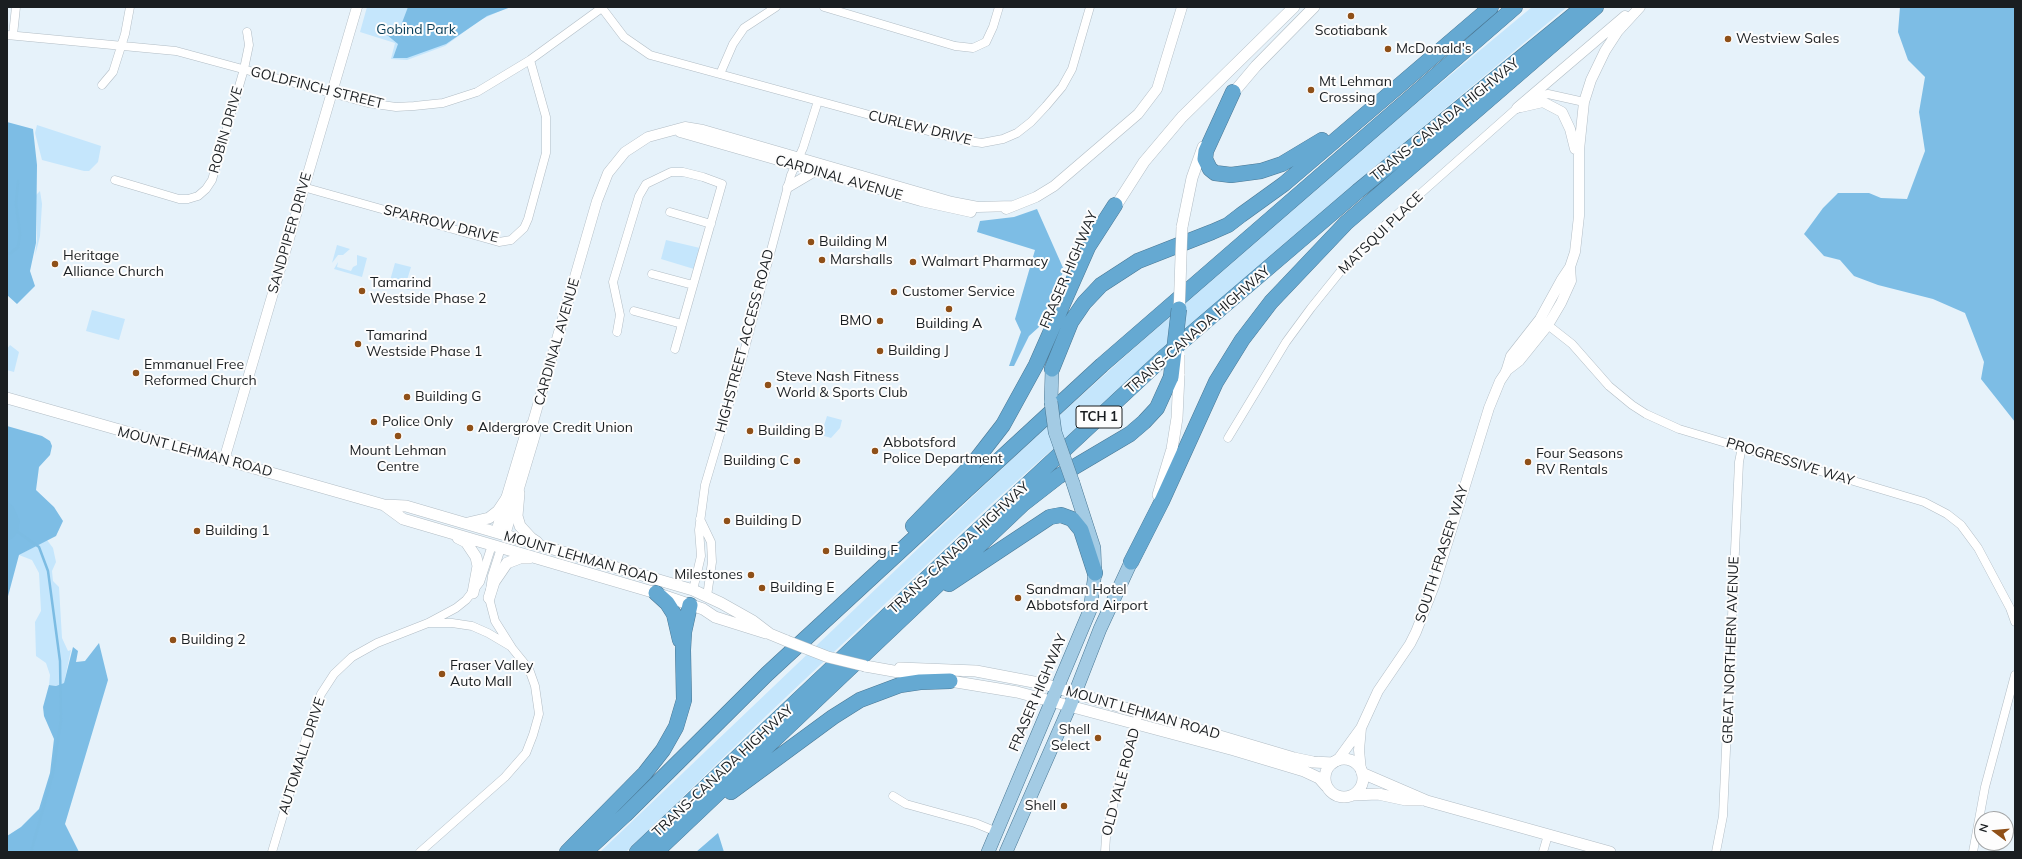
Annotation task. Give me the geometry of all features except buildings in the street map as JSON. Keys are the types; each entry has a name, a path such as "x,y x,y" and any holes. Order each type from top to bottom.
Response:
{"highway":[{"path":"1052,369 1071,322 1084,303 1102,285 1138,260 1212,232 1232,222 1284,184 1395,87 1491,7"},
{"name":"TCH 1","path":"585,852 625,815 767,674 1102,364 1515,7"},
{"name":"TRANS-CANADA HIGHWAY","path":"637,852 947,559 1164,357 1358,191 1583,7"},
{"path":"1131,562 1162,501 1216,382 1242,340 1271,302 1346,223 1596,7"},
{"path":"1233,92 1206,151 1205,159 1210,169 1215,173 1222,175 1262,171 1282,164 1328,136 1395,87"},
{"path":"767,674 972,465 1003,425 1036,365 1088,248 1115,205"},
{"path":"656,852 1044,486 1130,434 1144,422 1157,408 1175,376 1179,309"},
{"path":"902,619 955,580 1050,517 1061,515 1072,519 1077,524 1081,530 1095,573"},
{"path":"656,593 674,614 683,650"},
{"path":"567,852 645,773 670,738 680,718 684,700 684,632 696,602"},
{"path":"683,826 832,717 860,700 900,685 920,682 950,681"}],"main road":[{"name":"FRASER HIGHWAY","path":"988,852 1090,610 1095,573 1094,548 1052,418 1052,369 1059,331 1115,205 1144,162 1182,117 1294,7"},
{"path":"1179,309 1182,227 1198,158 1216,119 1233,92 1256,66 1314,7"},
{"path":"1006,852 1070,706 1100,629 1131,562 1155,503 1172,449 1177,418 1175,376"},
{"name":"MOUNT LEHMAN ROAD","path":"7,398 384,505 406,506 544,547 696,602 715,617 751,630 770,634 828,657 896,672 1005,689 1234,750 1304,772 1319,778 1326,786"},
{"path":"466,524 489,518 513,495"},
{"path":"513,495 520,526 530,538 544,547"},
{"name":"MOUNT LEHMAN ROAD","path":"384,505 403,519 656,593 696,602"},
{"path":"450,533 466,542 476,557 478,566 473,593"},
{"path":"496,546 500,534"},
{"path":"489,598 494,582 507,563 520,558 540,558"},
{"path":"696,602 707,596"},
{"name":"MOUNT LEHMAN ROAD","path":"707,596 753,621 770,634"},
{"name":"MOUNT LEHMAN ROAD","path":"878,668 976,671 1008,676 1058,688 1294,758 1313,762 1335,762"},
{"path":"1427,801 1406,800 1378,794 1340,797 1330,791 1326,786 1325,774 1335,762 1349,760 1355,763 1361,772 1427,801 1610,852"},
{"path":"1353,795 1361,786 1361,772"}],"street":[{"path":"10,35 16,7"},
{"path":"102,85 113,72 130,7"},
{"name":"SANDPIPER DRIVE","path":"224,460 357,7"},
{"name":"GOLDFINCH STREET","path":"10,35 176,50 331,94 368,103 396,107 443,102 477,92 530,60 602,7"},
{"name":"CURLEW DRIVE","path":"602,7 624,37 650,55 961,140 982,143 1003,139 1017,133 1031,122 1062,87 1072,69 1090,7"},
{"path":"720,74 733,44 744,28 776,7"},
{"path":"824,7 955,46 973,48 986,42 993,27 999,7"},
{"name":"CARDINAL AVENUE","path":"797,161 815,171 950,209 976,213 996,213 1036,197 1054,186 1138,114 1156,89 1182,7"},
{"path":"1517,108 1635,7"},
{"name":"SOUTH FRASER WAY","path":"1335,762 1361,728 1378,691 1410,644 1421,621 1489,408 1506,372 1519,361 1544,322 1561,303 1571,281 1570,267 1575,252 1579,216 1579,136 1584,102 1591,80 1605,51 1618,31 1640,7"},
{"name":"ROBIN DRIVE","path":"115,180 179,199 188,199 198,196 206,189 212,180 244,69 249,45 247,32"},
{"name":"SPARROW DRIVE","path":"303,187 499,242 511,240 524,228 528,219 546,153 546,117 530,60"},
{"name":"MATSQUI PLACE","path":"1228,438 1286,342 1340,272 1385,225 1517,108 1538,96 1548,94 1584,102"},
{"path":"797,161 818,101"},
{"path":"1517,108 1543,102 1562,112 1567,120 1573,139 1578,173"},
{"name":"CARDINAL AVENUE","path":"500,534 513,495 526,432 533,422 597,201 608,173 625,152 648,137 666,131 685,133 952,202 978,207 1013,206"},
{"name":"HIGHSTREET ACCESS ROAD","path":"696,602 701,556 699,530 705,485 740,367 788,187 797,161"},
{"path":"788,187 815,171"},
{"path":"616,332 620,315 613,282 639,196 646,184 670,172 683,172 722,184 675,349"},
{"path":"670,212 711,224"},
{"path":"652,274 693,286"},
{"path":"634,311 682,324"},
{"name":"PROGRESSIVE WAY","path":"1544,322 1572,344 1609,386 1632,405 1646,414 1679,429 1924,502 1947,514 1961,525 1978,548 2010,608 2015,622"},
{"name":"GREAT NORTHERN AVENUE","path":"1716,852 1723,816 1739,462 1742,448"},
{"path":"700,519 711,542 712,562 707,596"},
{"name":"AUTOMALL DRIVE","path":"272,852 313,715 321,694 334,674 352,657 377,642 428,623 456,608 473,593 480,582 496,546"},
{"name":"AUTOMALL DRIVE","path":"420,852 505,777 526,753 534,735 539,714 536,686 529,669 512,648 495,621 489,598 496,546"},
{"name":"AUTOMALL DRIVE","path":"428,623 452,623 472,626 488,633 512,648"},
{"path":"1974,852 1983,797 2015,675"},
{"name":"OLD YALE ROAD","path":"1105,852 1106,837 1115,797 1139,712"},
{"name":"SOUTH FRASER WAY","path":"1361,728 1359,750 1361,772"},
{"path":"893,796 906,804 975,823 997,832"},
{"path":"1543,852 1548,834"}],"green space":[{"name":"Gobind Park","path":"367,7 509,7 480,20 445,46 407,60 391,59 395,43 360,32"},
{"name":"Gobind Park","path":"408,7 511,7 487,16 446,44 407,58 393,58 398,44 387,35 400,28"},
{"path":"1532,7 1567,7 1376,166 1166,348 990,505 767,715 626,852 600,852 1033,439 1171,315 1358,152"},
{"path":"1900,7 2015,7 2015,422 1981,379 1984,362 1965,313 1933,299 1878,285 1854,276 1840,260 1824,256 1804,234 1823,208 1838,193 1869,193 1881,198 1907,199 1925,151 1919,112 1925,77 1908,60 1898,32"},
{"path":"7,122 33,129 37,165 36,243 30,271 35,286 17,304 7,295"},
{"path":"37,125 101,146 98,162 89,171 84,171 42,160 35,133"},
{"path":"40,191 42,204 40,236 35,256 37,239 36,195"},
{"path":"1037,209 1064,270 1039,327 1029,336 1014,366 1009,366 1021,332 1015,319 1035,250 977,232 980,221 1014,217"},
{"path":"666,240 700,248 694,269 661,259"},
{"path":"337,245 350,249 343,255 338,255 332,263"},
{"path":"357,255 367,258 362,277 334,269 338,262 337,267 351,271 353,267 357,265"},
{"path":"395,263 411,267 407,280 412,281 409,290 389,284"},
{"path":"92,310 125,319 119,340 86,331"},
{"path":"10,345 19,352 14,372 7,370 7,349"},
{"path":"827,416 842,420 840,428 831,438 821,435"},
{"path":"7,426 42,436 50,441 52,446 50,455 39,467 36,490 54,507 63,521 56,536 19,555 7,600"},
{"path":"47,540 53,548 56,562 52,571 53,581 59,587 62,638 68,651 71,650 64,683 56,686 49,685 50,675 46,663 36,656 35,622 41,611 39,573 32,560 19,555"},
{"path":"99,643 108,680 65,824 79,852 7,852 7,836 21,827 39,809 50,773 54,739 44,716 43,707 49,685 56,686 64,683 73,647 78,651 76,662 85,661"},
{"path":"718,833 724,852 696,852"}],"shaded area":[{"path":"7,501 13,506 20,521 18,532 13,538 7,541"}],"waterway":[{"path":"7,254 11,253 18,247 20,234 16,204 18,181"},
{"path":"18,532 39,547 48,571 60,661 61,720 53,773 31,852"}],"place":[{"name":"Scotiabank","path":"1351,16"},
{"name":"Westview Sales","path":"1728,39"},
{"name":"McDonald's","path":"1388,49"},
{"name":"Mt Lehman Crossing","path":"1311,90"},
{"name":"Building M","path":"811,242"},
{"name":"Marshalls","path":"822,260"},
{"name":"Walmart Pharmacy","path":"913,262"},
{"name":"Heritage Alliance Church","path":"55,264"},
{"name":"Tamarind Westside Phase 2","path":"362,291"},
{"name":"Customer Service","path":"894,292"},
{"name":"Building A","path":"949,309"},
{"name":"BMO","path":"880,321"},
{"name":"Tamarind Westside Phase 1","path":"358,344"},
{"name":"Building J","path":"880,351"},
{"name":"Emmanuel Free Reformed Church","path":"136,373"},
{"name":"Steve Nash Fitness World & Sports Club","path":"768,385"},
{"name":"Building G","path":"407,397"},
{"name":"Police Only","path":"374,422"},
{"name":"Aldergrove Credit Union","path":"470,428"},
{"name":"Building B","path":"750,431"},
{"name":"Mount Lehman Centre","path":"398,436"},
{"name":"Abbotsford Police Department","path":"875,451"},
{"name":"Building C","path":"797,461"},
{"name":"Four Seasons RV Rentals","path":"1528,462"},
{"name":"Building D","path":"727,521"},
{"name":"Building 1","path":"197,531"},
{"name":"Building F","path":"826,551"},
{"name":"Milestones","path":"751,575"},
{"name":"Building E","path":"762,588"},
{"name":"Sandman Hotel Abbotsford Airport","path":"1018,598"},
{"name":"Building 2","path":"173,640"},
{"name":"Fraser Valley Auto Mall","path":"442,674"},
{"name":"Shell Select","path":"1098,738"},
{"name":"Shell","path":"1064,806"}]}
